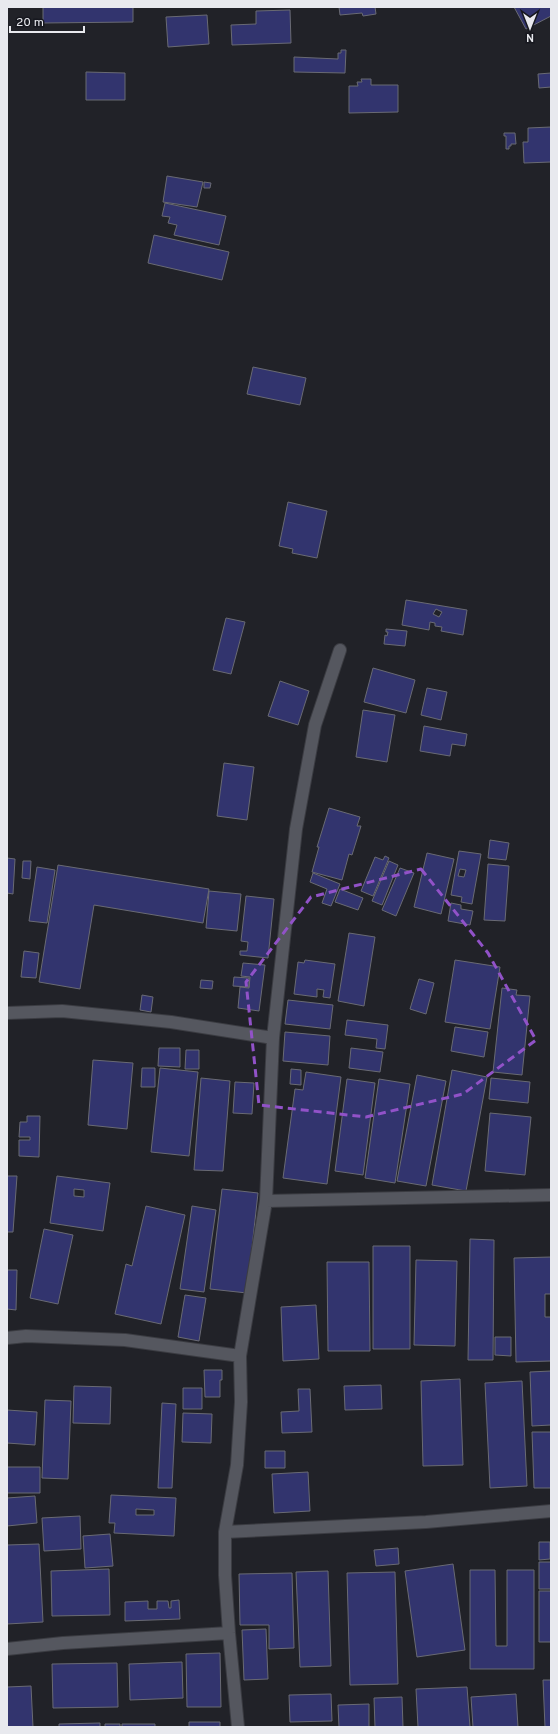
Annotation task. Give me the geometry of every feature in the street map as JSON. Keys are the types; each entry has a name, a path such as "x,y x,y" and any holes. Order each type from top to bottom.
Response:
{"street":[{"path":"238,1727 225,1575 225,1532 237,1464 241,1402 240,1356 266,1201 273,1038 296,828 315,725 340,650"},
{"path":"7,1014 62,1012 78,1013 171,1022 273,1038"},
{"path":"266,1201 551,1195"},
{"path":"7,1338 26,1336 125,1340 240,1356"},
{"path":"225,1532 426,1522 551,1511"},
{"path":"7,1649 63,1642 229,1633"}],"highlighted area":[{"path":"421,869 488,953 536,1040 463,1094 366,1117 259,1105 246,982 311,897"}],"building":[{"path":"43,7 133,7 133,22 43,23"},
{"path":"339,7 375,7 376,14 363,16 362,13 340,15"},
{"path":"514,7 551,7 551,16 526,29"},
{"path":"290,10 291,43 232,45 231,25 256,24 256,11"},
{"path":"207,15 209,44 168,47 166,17"},
{"path":"341,50 346,50 345,73 294,72 294,57 338,59 338,53 341,53"},
{"path":"86,72 125,73 125,100 86,100"},
{"path":"551,73 551,87 539,88 538,74"},
{"path":"361,79 371,79 371,85 398,85 398,112 349,113 349,86 358,86 357,82 362,82"},
{"path":"551,127 551,162 524,163 523,142 528,142 528,128"},
{"path":"504,133 515,133 516,144 511,144 509,149 506,149 506,136 504,136"},
{"path":"167,176 203,182 197,207 163,202"},
{"path":"204,182 211,183 210,188 204,188"},
{"path":"165,203 226,216 219,245 174,235 177,225 168,223 170,217 162,216"},
{"path":"154,235 229,252 222,280 148,263"},
{"path":"253,367 306,378 300,405 247,394"},
{"path":"288,502 327,511 317,558 292,553 293,549 279,546"},
{"path":"406,600 467,610 463,635 441,631 442,627 435,626 435,623 430,622 429,630 402,625","holes":["436,609 442,612 439,617 433,614"]},
{"path":"226,618 245,622 231,674 213,670"},
{"path":"386,629 407,631 405,646 384,644 385,635 387,636 388,632 386,632"},
{"path":"373,668 415,680 406,713 364,702"},
{"path":"280,681 309,691 298,725 268,716"},
{"path":"427,688 447,692 441,720 421,715"},
{"path":"363,710 395,715 387,762 356,757"},
{"path":"424,726 467,734 465,746 452,744 450,756 420,751"},
{"path":"224,763 254,767 247,820 217,816"},
{"path":"329,808 360,817 357,826 361,826 352,855 349,854 342,880 312,872 319,847 317,847"},
{"path":"490,840 509,843 506,860 488,858"},
{"path":"459,851 481,854 472,904 461,902 462,897 451,895","holes":["460,869 466,870 464,877 458,876"]},
{"path":"427,853 454,859 441,914 414,907"},
{"path":"385,856 389,858 373,896 361,891 375,857 383,860"},
{"path":"7,858 15,859 13,894 7,893"},
{"path":"23,861 31,861 30,879 22,878"},
{"path":"389,861 398,865 382,905 372,901"},
{"path":"488,864 509,866 505,921 484,920"},
{"path":"58,865 209,889 203,923 94,905 80,989 39,982"},
{"path":"37,867 55,870 47,923 29,921"},
{"path":"400,868 414,873 396,916 382,910"},
{"path":"313,873 340,884 331,906 322,903 327,889 310,882"},
{"path":"340,889 363,898 358,910 335,902"},
{"path":"209,891 241,894 237,931 206,928"},
{"path":"246,896 274,899 268,958 240,955 240,951 247,951 248,942 241,941"},
{"path":"451,903 461,905 461,909 473,911 470,925 448,921"},
{"path":"349,933 375,937 364,1006 338,1001"},
{"path":"24,951 39,953 36,978 21,977"},
{"path":"305,960 335,964 330,998 323,997 324,990 317,989 317,997 294,994 298,962 304,963"},
{"path":"455,960 500,967 490,1029 445,1022"},
{"path":"243,963 265,965 259,1011 238,1008 240,987 249,988 250,977 241,976"},
{"path":"234,977 249,978 249,987 233,986"},
{"path":"419,979 434,983 426,1014 410,1009"},
{"path":"201,980 213,981 212,989 200,988"},
{"path":"502,988 517,990 516,995 530,996 522,1075 493,1072"},
{"path":"142,995 153,997 151,1012 140,1010"},
{"path":"288,1000 333,1005 330,1029 285,1024"},
{"path":"347,1020 388,1025 385,1049 376,1048 377,1039 345,1035"},
{"path":"455,1027 488,1032 484,1057 451,1051"},
{"path":"285,1032 330,1036 328,1065 283,1061"},
{"path":"159,1048 180,1048 180,1067 158,1066"},
{"path":"351,1048 383,1052 380,1072 349,1068"},
{"path":"186,1050 199,1050 199,1069 185,1069"},
{"path":"93,1060 133,1063 127,1129 88,1125"},
{"path":"142,1068 155,1068 155,1087 141,1087"},
{"path":"160,1068 198,1072 189,1156 151,1152"},
{"path":"291,1069 301,1070 301,1085 290,1084"},
{"path":"452,1070 487,1077 466,1191 432,1185"},
{"path":"306,1072 341,1077 327,1184 283,1178 295,1089 303,1090"},
{"path":"417,1075 446,1081 426,1186 397,1181"},
{"path":"201,1078 230,1081 223,1171 194,1170"},
{"path":"491,1078 530,1082 528,1103 489,1099"},
{"path":"347,1079 375,1083 363,1175 335,1171"},
{"path":"379,1079 410,1084 395,1183 365,1178"},
{"path":"235,1082 254,1083 252,1114 233,1113"},
{"path":"490,1113 531,1117 525,1175 485,1171"},
{"path":"27,1116 40,1116 39,1157 19,1156 19,1140 30,1140 30,1137 19,1137 20,1122 27,1122"},
{"path":"7,1176 17,1176 13,1232 7,1232"},
{"path":"57,1176 110,1183 103,1231 50,1223","holes":["74,1189 84,1190 84,1197 74,1196"]},
{"path":"222,1189 258,1193 247,1293 210,1289"},
{"path":"146,1206 185,1215 161,1324 115,1314 126,1264 132,1266"},
{"path":"192,1206 216,1210 204,1292 180,1289"},
{"path":"44,1229 73,1235 58,1304 30,1298"},
{"path":"470,1239 494,1240 493,1360 468,1360"},
{"path":"373,1246 410,1246 410,1349 373,1349"},
{"path":"551,1257 551,1294 545,1294 545,1317 551,1317 551,1361 516,1362 514,1258"},
{"path":"416,1260 457,1261 455,1346 414,1345"},
{"path":"327,1262 369,1262 370,1351 328,1351"},
{"path":"7,1270 17,1270 16,1310 7,1309"},
{"path":"185,1295 206,1298 199,1341 178,1337"},
{"path":"316,1305 319,1359 283,1361 281,1307"},
{"path":"495,1337 511,1337 511,1356 495,1355"},
{"path":"204,1370 222,1370 222,1380 220,1380 220,1397 205,1397"},
{"path":"551,1371 551,1425 532,1426 530,1372"},
{"path":"460,1379 463,1465 423,1466 421,1381"},
{"path":"522,1381 527,1486 490,1488 485,1383"},
{"path":"381,1385 382,1409 345,1410 344,1386"},
{"path":"74,1386 111,1387 110,1424 73,1423"},
{"path":"183,1388 202,1388 202,1409 183,1409"},
{"path":"298,1389 310,1389 312,1432 282,1433 281,1412 299,1411"},
{"path":"45,1400 71,1401 68,1479 42,1478"},
{"path":"162,1403 176,1404 172,1488 158,1488"},
{"path":"7,1410 37,1412 35,1445 7,1443"},
{"path":"183,1413 212,1414 211,1443 182,1442"},
{"path":"532,1432 551,1432 551,1488 534,1488"},
{"path":"265,1451 285,1451 285,1468 265,1468"},
{"path":"7,1467 40,1467 40,1493 7,1493"},
{"path":"308,1472 310,1511 274,1513 272,1474"},
{"path":"111,1495 176,1498 174,1536 114,1533 115,1523 109,1523","holes":["136,1509 154,1510 154,1515 136,1515"]},
{"path":"35,1496 37,1523 7,1526 7,1498"},
{"path":"80,1516 81,1549 44,1551 42,1518"},
{"path":"110,1534 113,1566 85,1568 83,1536"},
{"path":"539,1542 550,1542 550,1559 539,1560"},
{"path":"39,1544 43,1622 7,1624 7,1545"},
{"path":"398,1548 399,1564 376,1566 374,1550"},
{"path":"539,1562 551,1562 551,1589 539,1589"},
{"path":"453,1564 465,1650 417,1657 405,1571"},
{"path":"109,1569 110,1615 52,1616 51,1571"},
{"path":"470,1570 495,1570 496,1646 507,1646 507,1570 534,1570 534,1669 470,1669"},
{"path":"328,1571 331,1666 300,1667 296,1572"},
{"path":"395,1572 398,1684 350,1685 347,1573"},
{"path":"292,1573 294,1648 269,1649 269,1625 240,1625 239,1574"},
{"path":"539,1591 551,1591 551,1642 539,1642"},
{"path":"179,1600 180,1619 125,1621 125,1602 148,1601 148,1609 157,1609 157,1601 168,1601 169,1608 171,1608 171,1601"},
{"path":"266,1629 268,1679 244,1680 242,1630"},
{"path":"220,1653 221,1707 187,1707 186,1654"},
{"path":"182,1662 183,1698 130,1700 129,1664"},
{"path":"117,1663 118,1707 53,1708 52,1664"},
{"path":"543,1680 551,1680 551,1727 545,1727"},
{"path":"31,1686 33,1727 7,1727 7,1687"},
{"path":"467,1687 470,1727 418,1727 416,1689"},
{"path":"331,1694 332,1721 290,1722 289,1695"},
{"path":"516,1694 518,1727 473,1727 471,1697"},
{"path":"402,1697 403,1727 375,1727 374,1698"},
{"path":"369,1704 369,1727 339,1727 338,1705"},
{"path":"189,1722 220,1722 220,1727 189,1727"},
{"path":"100,1723 100,1727 59,1727 59,1724"},
{"path":"105,1724 120,1724 120,1727 105,1727"},
{"path":"122,1724 155,1724 155,1727 122,1727"}]}
